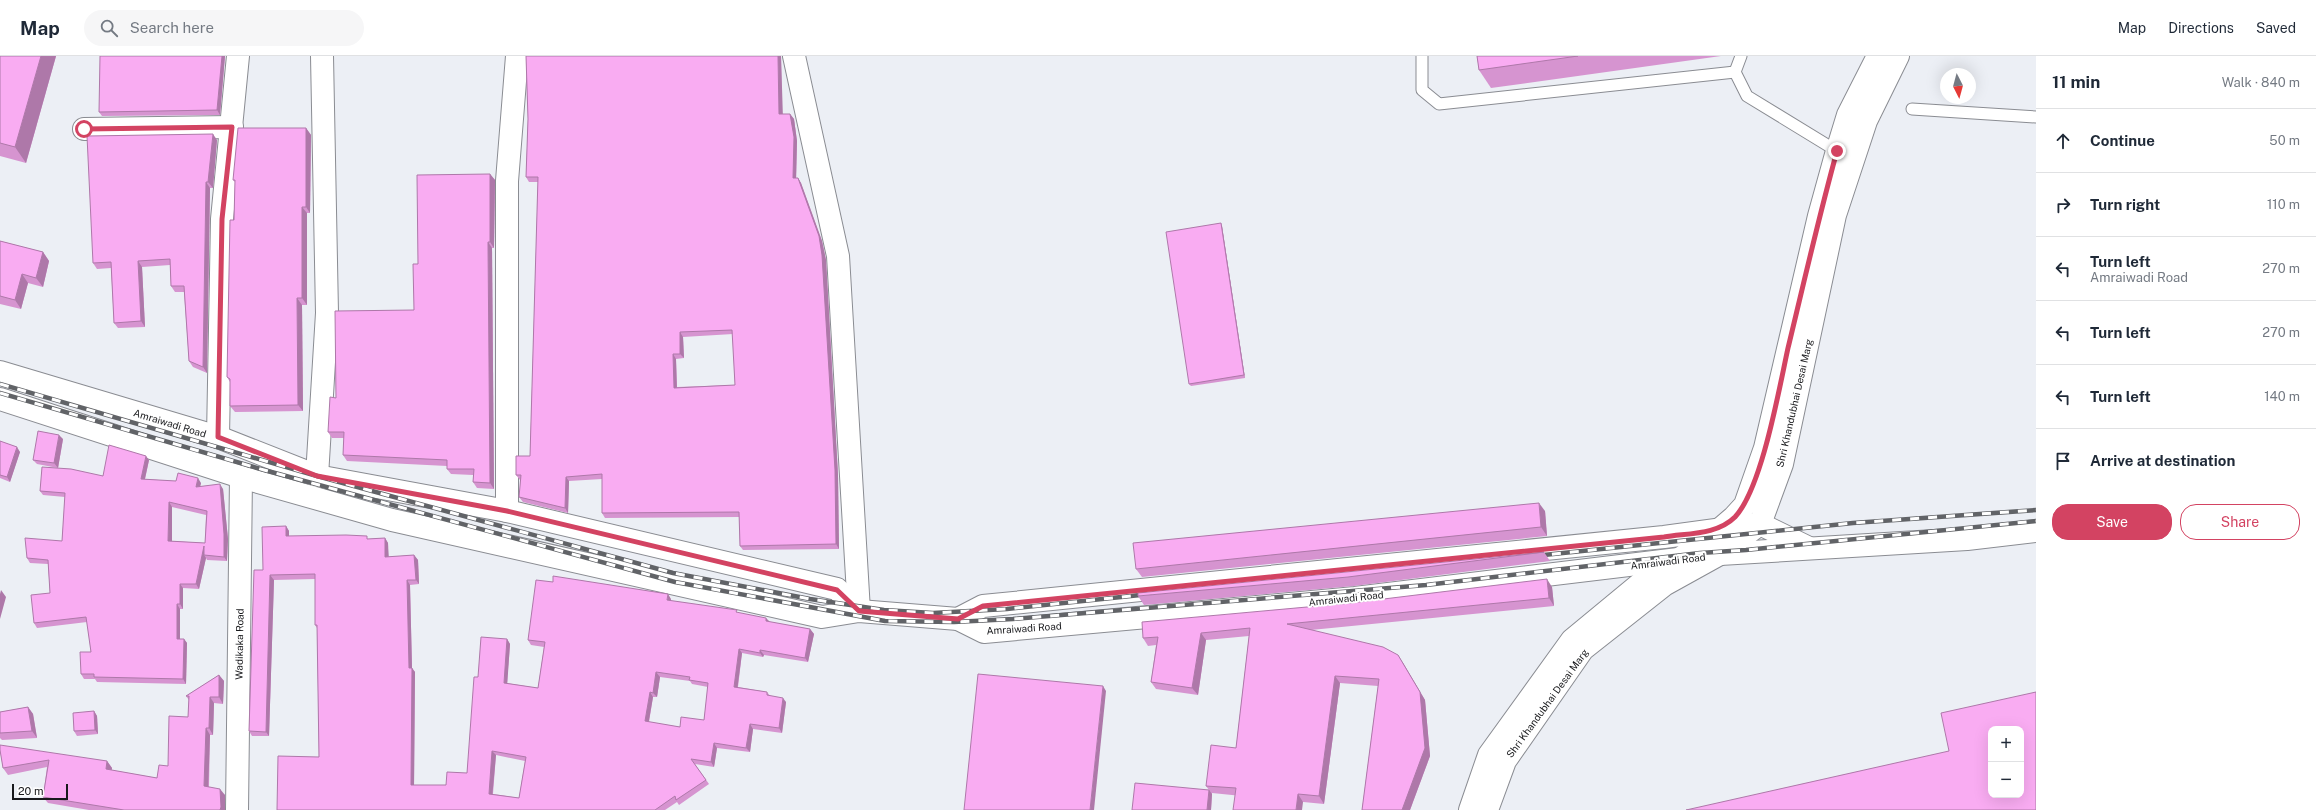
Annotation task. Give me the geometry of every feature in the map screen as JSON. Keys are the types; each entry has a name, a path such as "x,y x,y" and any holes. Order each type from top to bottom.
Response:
{"main road":[{"path":"218,437 222,219 238,56"},
{"path":"317,476 327,313 322,56"},
{"path":"507,511 507,182 517,56"},
{"path":"0,399 241,477 392,520 822,617 859,611 838,256 794,56"},
{"name":"Shri Khandubhai Desai Marg","path":"1487,810 1505,761 1584,650 1664,585 1720,554 1760,524 1782,464 1778,433 1819,216 1848,115 1878,56"},
{"name":"Shri Khandubhai Desai Marg","path":"1470,810 1489,755 1572,640 1641,583 1678,560 1720,529 1745,505 1765,448 1778,433 1835,215 1866,121 1898,56"},
{"path":"84,129 232,127"},
{"name":"Amraiwadi Road","path":"0,372 218,437 317,476 507,511 837,590 859,611 958,619 984,632 1355,598 1720,554 1967,539 2036,531"},
{"name":"Wadikaka Road","path":"237,810 241,477"},
{"path":"958,619 983,606 1648,538 1760,524 1810,548"}],"lane":[{"path":"1422,56 1422,90 1439,104 1735,72"},
{"path":"1741,56 1735,72 1747,96 1837,151"},
{"path":"1912,109 2036,116"}],"building":[{"path":"0,56 41,56 15,147 0,143"},
{"path":"100,56 222,56 217,110 99,112"},
{"path":"526,56 778,56 779,114 790,114 794,137 793,178 798,178 819,236 822,255 835,470 836,544 740,546 739,512 602,513 602,474 566,477 565,508 519,497 521,475 516,475 516,456 530,456 538,177 526,177 528,119","holes":["732,330 735,385 674,388 673,354 680,354 680,332"]},
{"path":"1477,56 1578,56 1479,70"},
{"path":"238,128 306,128 306,207 302,207 302,298 297,298 298,405 230,406 230,379 227,377 230,220 234,220 235,180 233,180"},
{"path":"213,134 208,182 206,182 203,367 189,361 184,286 171,286 170,259 138,261 141,321 114,323 111,262 93,263 87,136"},
{"path":"490,174 490,242 488,242 490,483 473,482 474,469 447,469 447,460 343,455 344,432 328,432 330,397 336,398 335,311 414,310 413,264 418,264 417,175"},
{"path":"1221,223 1244,375 1189,384 1166,232"},
{"path":"0,241 43,252 36,278 22,274 15,300 0,296"},
{"path":"38,431 59,435 54,463 33,460"},
{"path":"0,441 17,447 7,477 0,475"},
{"path":"109,445 146,456 141,479 176,481 178,473 198,478 196,487 220,484 224,534 224,557 204,555 204,546 196,584 180,584 180,604 177,604 177,639 184,639 183,679 94,677 94,674 81,674 80,652 91,652 86,617 34,623 31,595 50,593 48,560 27,558 25,538 62,541 65,493 40,491 42,467 71,469 103,476","holes":["169,502 207,511 205,543 168,541"]},
{"path":"1539,503 1541,527 1136,569 1133,543"},
{"path":"286,526 286,536 346,535 367,536 367,539 385,538 385,557 414,555 416,580 407,580 409,668 412,668 411,785 446,785 447,772 467,773 474,677 478,677 481,637 507,639 504,683 538,688 545,642 528,640 536,580 553,582 553,576 668,594 667,600 737,610 736,612 766,618 766,621 810,629 805,658 760,650 760,653 739,649 734,687 767,692 767,695 783,698 779,728 750,724 746,748 714,743 711,762 691,759 706,780 676,800 675,796 655,810 277,810 278,756 319,757 315,574 270,575 266,732 249,731 254,570 263,570 262,527","holes":["656,672 690,677 689,680 708,683 704,720 681,717 680,727 645,721 650,692 653,693","492,751 526,757 519,798 489,794"]},
{"path":"1544,552 1348,577 1138,596 1138,593"},
{"path":"1547,579 1549,598 1287,624 1383,647 1398,655 1420,692 1425,748 1402,810 1362,810 1379,679 1335,676 1319,796 1298,794 1296,810 1233,810 1236,788 1206,786 1211,745 1236,748 1250,628 1201,633 1192,688 1151,682 1158,637 1143,638 1142,622 1351,603"},
{"path":"978,674 1103,686 1090,810 964,810"},
{"path":"219,675 219,697 210,697 209,728 206,728 204,786 220,789 220,810 124,810 43,797 49,760 3,768 0,745 107,761 106,769 157,778 159,765 168,766 169,716 188,717 189,696 186,696"},
{"path":"2036,692 2036,810 1686,810 1949,751 1941,713"},
{"path":"28,707 32,731 0,733 0,712"},
{"path":"94,711 95,730 74,731 73,713"},
{"path":"1135,783 1209,790 1207,810 1132,810"}],"railway":[{"path":"0,384 317,476 673,573 810,599 884,610 933,613 1007,609 1150,594"},
{"path":"0,393 264,470 675,582 885,621 954,622 1013,619 1426,585 1700,553 1746,550 2036,521"},
{"path":"1534,556 1853,523 2036,510"}],"route":[{"path":"84,129 232,127 222,219 218,437 317,476 507,511 837,590 859,611 958,619 983,606 1664,537 1720,529 1745,505 1765,448 1819,216 1837,151"}]}
